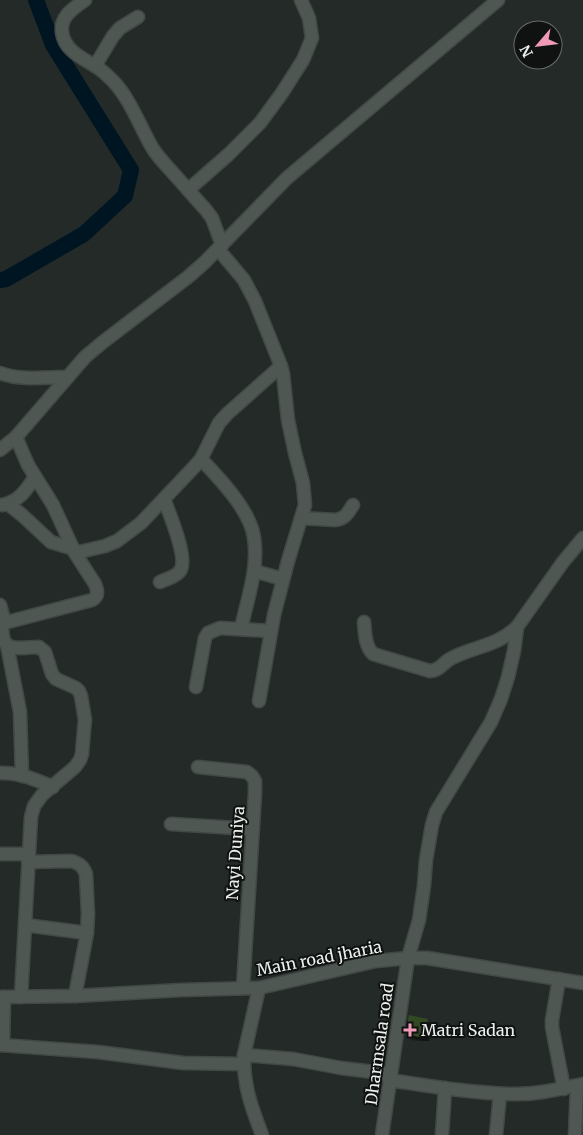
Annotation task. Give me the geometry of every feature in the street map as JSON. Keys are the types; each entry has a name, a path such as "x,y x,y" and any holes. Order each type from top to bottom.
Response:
{"street":[{"path":"85,0 72,9 64,18 62,33 65,41 71,50 82,59 106,73 120,89 154,150 212,218 220,247 244,280 255,301 284,374 291,436 303,483 305,505 283,579 271,632 259,701"},
{"path":"188,190 229,154 260,123 303,60 312,38 309,18 301,0"},
{"path":"0,450 16,437 85,357 188,278 287,178 498,0"},
{"path":"95,66 120,28 138,17"},
{"path":"4,505 22,515 51,542 74,551 92,549 117,541 142,522 195,466 201,459 219,423 227,414 281,366"},
{"path":"0,373 12,377 25,378 68,377"},
{"path":"2,623 92,600 97,594 97,589 74,551 53,505 28,465 16,437"},
{"path":"201,459 231,493 252,527 255,545 254,571 241,630"},
{"path":"4,505 24,494 35,477"},
{"path":"160,582 180,571 183,564 181,548 164,499"},
{"path":"301,518 340,519 347,515 353,505"},
{"path":"364,622 367,646 373,654 430,672 437,670 451,658 509,635 517,627 563,562 583,538"},
{"path":"254,571 283,579"},
{"path":"0,605 4,641 7,645 20,712 22,776"},
{"name":"Dharmsala road","path":"382,1135 408,958 419,920 432,825 436,812 491,722 508,677 517,627"},
{"path":"196,686 205,638 208,633 220,628 271,632"},
{"path":"7,645 15,648 39,647 44,652 52,674 56,679 76,688 79,692 85,720 82,754 75,767 42,795 34,806 31,818 21,997"},
{"name":"Nayi Duniya","path":"198,768 247,772 255,781 256,793 243,988"},
{"path":"0,773 22,776 53,787"},
{"path":"170,824 253,829"},
{"path":"0,854 71,861 77,862 84,868 88,914 87,933 75,996"},
{"path":"25,925 87,933"},
{"name":"Main road jharia","path":"2,997 75,996 259,988 376,961 408,958 427,958 583,983"},
{"path":"558,979 552,1027 564,1088"},
{"path":"259,988 244,1059 246,1083 262,1135"},
{"path":"2,997 2,1045 98,1052 183,1063 244,1059 292,1059 469,1092 528,1094 580,1085 575,1135"},
{"path":"442,1135 445,1088"},
{"path":"496,1135 500,1094"}],"building":[{"path":"409,1015 428,1019 424,1038 405,1034"}],"waterway":[{"path":"0,280 6,279 84,234 125,196 131,170 53,45 36,0"}],"place":[{"name":"Matri Sadan","path":"410,1030"}]}
